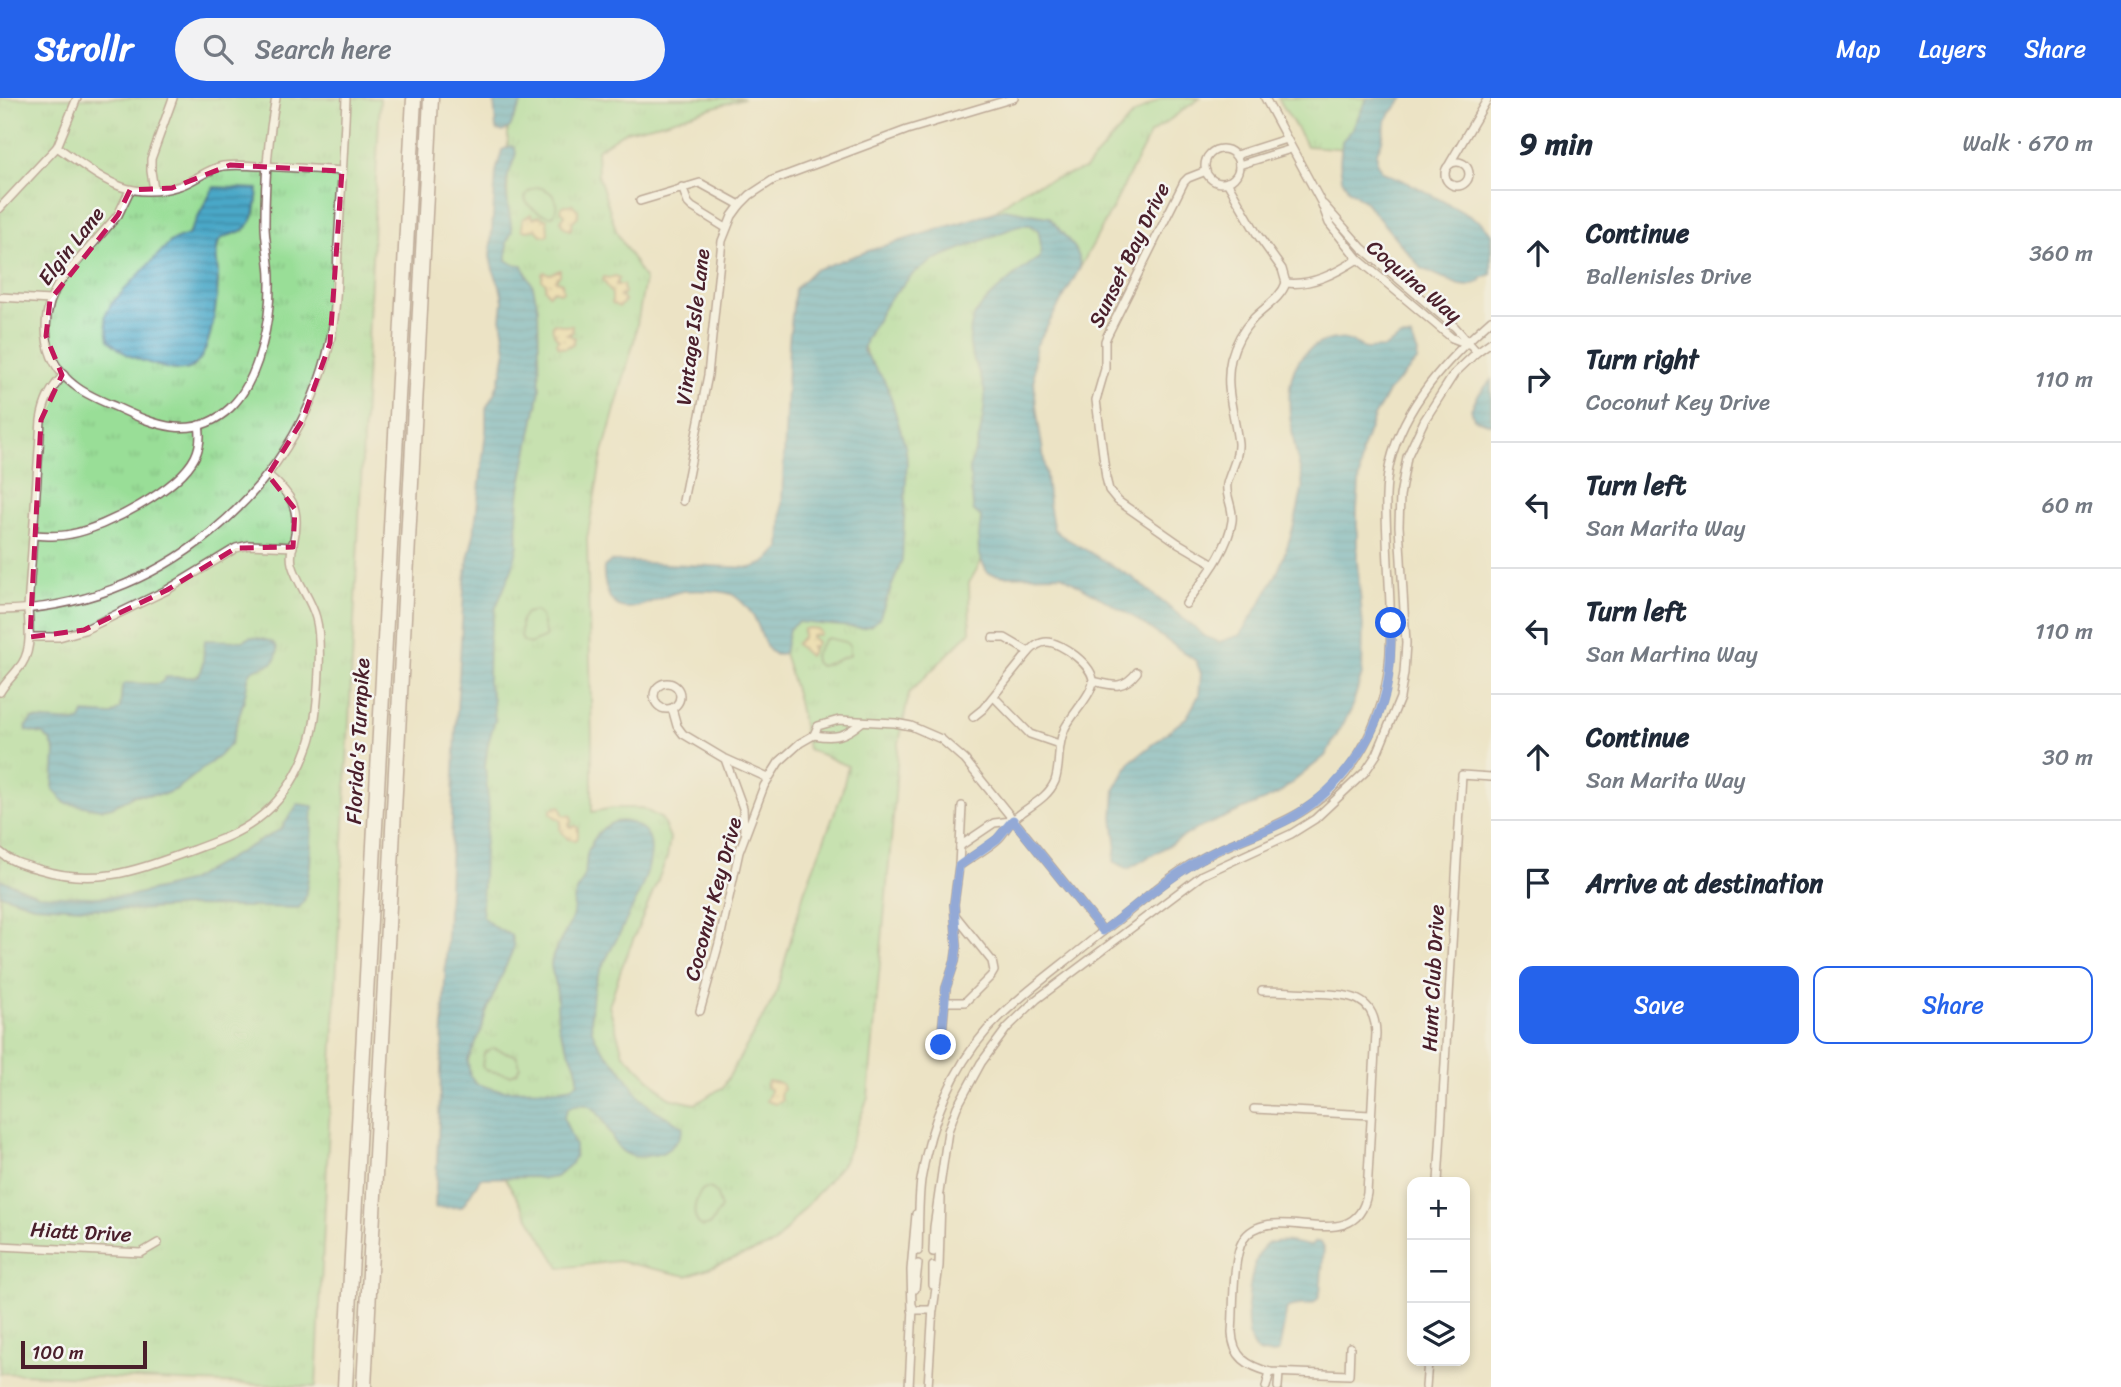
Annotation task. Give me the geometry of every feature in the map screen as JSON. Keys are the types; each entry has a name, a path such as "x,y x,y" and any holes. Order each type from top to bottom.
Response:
{"highway":[{"name":"Florida's Turnpike","path":"345,1387 414,98"},
{"name":"Florida's Turnpike","path":"364,1387 432,98"}],"street":[{"path":"0,208 57,147 77,98"},
{"path":"154,190 151,159 173,98"},
{"path":"0,692 22,664 30,637 28,608 43,407 52,388 64,376 85,393 150,422 174,428 199,425 221,415 239,399 251,378 268,314 270,281 265,226 267,166 276,98"},
{"path":"0,610 78,600 103,593 162,566 190,550 228,519 268,475 303,419 314,395 330,343 338,292 336,285 346,98"},
{"name":"Vintage Isle Lane","path":"683,501 708,375 719,254 726,228 740,205 773,180 907,130 1014,98"},
{"name":"Coquina Way","path":"1265,98 1321,202 1329,223 1357,259 1452,338 1468,344"},
{"path":"1450,163 1488,98"},
{"name":"Sunset Bay Drive","path":"1214,564 1113,496 1106,478 1096,400 1105,369 1107,336 1184,182 1206,171 1208,157 1216,150 1227,149 1236,155 1286,139"},
{"path":"57,147 108,182 130,190 154,190 183,185 223,166 342,171"},
{"path":"1239,165 1291,149"},
{"path":"1206,171 1216,181 1227,182 1236,176 1239,165 1236,155"},
{"path":"1186,604 1214,564 1233,520 1226,487 1237,457 1238,445 1228,380 1232,357 1243,332 1279,295 1286,282 1282,269 1257,234 1227,182"},
{"path":"640,201 700,183 740,205"},
{"path":"682,187 692,207 726,228"},
{"name":"Elgin Lane","path":"64,376 53,359 46,336 50,300 61,280 118,215 130,190"},
{"name":"Coquina Way","path":"1321,202 1362,248 1455,327 1477,352"},
{"path":"1286,282 1305,284 1338,271 1357,259"},
{"path":"0,297 50,300"},
{"path":"909,1387 913,1231 921,1183 938,1114 961,1066 987,1031 1016,1002 1178,873 1209,854 1271,829 1318,801 1345,775 1370,734 1389,678 1391,623 1385,502 1390,463 1404,424 1434,377 1491,320"},
{"path":"933,1252 948,1131 957,1107 981,1063 1007,1028 1037,999 1202,875 1291,834 1315,819 1365,772 1377,754 1400,698 1404,673 1406,643 1399,526 1407,457 1454,374 1491,342"},
{"path":"33,535 74,534 117,517 152,497 194,460 200,443 199,425"},
{"path":"0,852 11,861 66,875 99,876 133,871 240,831 265,814 278,801 302,763 316,721 320,634 312,605 293,566 291,553 297,526 295,509 289,495 268,475"},
{"path":"30,637 59,637 84,630 167,590 236,548 249,545 293,547"},
{"path":"993,638 1005,638 1029,652"},
{"path":"959,866 997,839 1013,820 1043,797 1051,787 1056,775 1059,744 1067,724 1092,687 1093,681 1088,667 1056,644 1038,644 994,697 973,717"},
{"path":"1093,681 1121,685 1132,680 1137,672"},
{"path":"994,697 1030,734 1059,744"},
{"path":"672,708 677,726 683,734 725,759 768,778"},
{"name":"Coconut Key Drive","path":"700,1012 744,838 768,778 789,752 814,735 818,726 839,720 895,723 911,726 941,739 965,760 1103,931"},
{"name":"Coconut Key Drive","path":"814,735 830,738 849,733 862,722"},
{"path":"725,759 743,808 744,838"},
{"name":"Hunt Club Drive","path":"1438,1177 1462,775 1491,777"},
{"path":"941,1045 946,988 957,946 954,904 962,806"},
{"path":"960,846 994,823 1013,820"},
{"path":"945,1002 965,1002 994,971 992,961 955,914"},
{"path":"1262,990 1346,995 1358,999 1373,1014 1376,1027 1366,1199 1355,1218 1344,1224 1332,1227 1275,1224 1262,1226 1247,1236 1239,1248 1232,1332 1234,1345 1239,1356 1248,1365 1275,1372 1349,1375 1350,1347"},
{"path":"1254,1109 1371,1115"},
{"path":"933,1310 940,1251 940,1180"},
{"path":"918,1251 921,1183"},
{"path":"919,1226 934,1227"},
{"name":"Hiatt Drive","path":"0,1246 141,1253 158,1243"},
{"path":"912,1310 918,1264"},
{"path":"929,1387 933,1266"},
{"path":"912,1310 933,1310"},
{"path":"1426,1387 1428,1366"},
{"path":"1266,1387 1275,1372"},
{"path":"1275,1372 1278,1387"}],"highlighted area":[{"path":"230,165 342,171 330,343 303,419 268,475 295,509 293,547 236,548 167,590 84,630 30,637 41,420 62,375 46,336 50,300 118,215 130,190 172,188"}],"green space":[{"path":"0,98 380,98 316,1387 0,1373"},
{"path":"522,98 744,98 626,131 597,150 598,174 617,233 645,280 634,341 602,456 587,539 592,812 613,808 642,808 662,819 670,838 667,858 621,969 609,1006 623,1053 669,1098 695,1104 723,1087 775,996 804,892 841,796 848,766 808,749 784,653 784,621 895,454 860,333 895,279 947,246 1026,188 1085,169 1132,116 1161,98 1200,98 1150,134 1080,268 1002,300 988,367 990,546 969,583 970,632 909,693 898,748 868,1097 844,1162 774,1244 687,1276 618,1261 560,1268 463,1110 489,585 533,401 507,260 508,117"},
{"path":"1278,98 1379,98 1348,149 1307,146"},
{"path":"537,187 548,191 554,197 557,206 553,216 536,211 526,202 528,192"},
{"path":"535,611 541,616 546,636 529,644 521,637 521,620 526,613"},
{"path":"828,638 845,642 850,646 850,655 819,666 814,655"},
{"path":"493,1048 517,1056 520,1066 517,1072 511,1075 485,1070 482,1066 484,1053"},
{"path":"706,1188 715,1192 721,1208 710,1225 702,1227 696,1219 694,1209 699,1194"}],"sand":[{"path":"572,204 578,210 578,216 569,230 562,225 561,220 565,215 561,210 562,206"},
{"path":"531,214 533,218 539,216 547,220 546,236 536,229 522,229 523,219"},
{"path":"560,270 560,275 555,280 562,283 563,291 560,293 554,290 549,294 545,289 546,283 542,280 542,274"},
{"path":"604,277 619,278 616,285 623,285 624,293 620,296 625,301 619,307 612,303 612,294 603,280"},
{"path":"554,323 572,325 573,332 567,334 575,338 573,344 565,348 559,347 559,340 553,329"},
{"path":"804,629 820,632 819,635 811,635 817,642 811,647 813,649 809,656 796,644 803,637"},
{"path":"559,806 563,815 571,816 570,827 578,828 576,840 568,839 560,830 561,821 551,814 551,809"},
{"path":"768,1081 780,1083 784,1088 780,1094 782,1101 775,1104 766,1101 770,1093 770,1089 766,1087"}],"water":[{"path":"494,98 524,98 510,127 503,132 496,130"},
{"path":"1367,98 1404,98 1386,121 1377,152 1377,164 1383,172 1481,222 1491,233 1491,274 1480,282 1468,286 1459,285 1421,268 1365,202 1348,189 1342,179 1340,163 1342,141 1352,130"},
{"path":"511,146 515,148 516,154 507,179 506,191 512,231 507,242 507,260 522,265 533,286 538,308 540,390 520,489 518,545 513,567 496,607 489,639 488,683 493,698 495,720 485,766 489,810 484,850 482,907 483,917 494,927 511,935 514,947 468,1060 470,1076 476,1084 503,1090 561,1089 572,1087 578,1082 574,1062 559,1028 552,960 572,917 592,842 609,824 624,821 641,828 650,840 650,857 635,902 596,981 592,1028 599,1044 640,1098 683,1127 676,1141 664,1152 636,1156 619,1149 601,1116 594,1109 584,1105 571,1107 564,1118 575,1146 575,1155 571,1164 556,1177 481,1178 462,1207 435,1208 464,588 474,534 486,408 502,372 506,350 501,319 503,301 490,257 496,172 502,150"},
{"path":"214,187 258,189 256,209 248,226 221,239 218,246 215,311 204,352 191,368 181,370 165,368 128,355 109,340 105,316 112,303 171,241 188,235"},
{"path":"1004,209 1049,217 1075,248 1079,257 1080,268 1036,346 1034,360 1036,403 1054,529 1133,578 1206,637 1219,642 1240,635 1276,575 1293,528 1302,476 1289,403 1290,386 1301,357 1313,347 1335,339 1349,341 1365,349 1383,348 1401,337 1411,337 1418,353 1417,361 1388,392 1374,417 1362,450 1357,509 1357,561 1363,626 1362,674 1351,710 1325,756 1277,795 1197,829 1128,869 1114,862 1115,789 1130,762 1187,717 1199,695 1201,674 1196,661 1132,616 1061,575 1004,576 988,573 981,558 978,545 981,517 973,510 970,472 985,398 970,346 970,329 977,312 992,295 1040,257 1038,230 1030,225 1020,225 936,259 914,273 888,301 866,339 863,351 889,391 906,449 907,462 902,560 879,619 872,625 862,628 798,622 789,629 784,653 776,655 765,644 751,612 729,593 684,591 631,608 614,603 604,580 604,567 611,561 751,568 765,563 780,548 789,341 795,289 814,270"},
{"path":"1491,380 1491,424 1474,419 1471,409 1478,395"},
{"path":"250,637 263,639 276,646 273,663 253,670 249,675 231,743 219,756 177,789 162,795 135,795 112,807 101,809 65,803 53,789 55,751 50,740 42,734 27,731 26,726 32,719 76,722 81,720 84,713 112,715 120,708 122,686 126,683 158,684 166,677 199,675 205,640 243,641"},
{"path":"298,804 313,806 310,866 305,899 299,908 191,906 139,910 100,909 33,905 0,894 0,879 38,895 92,897 129,896 186,882 281,829"},
{"path":"1272,1242 1311,1246 1315,1242 1324,1247 1318,1299 1311,1304 1287,1308 1279,1351 1266,1354 1258,1351 1250,1339 1248,1311 1252,1278 1261,1251"}],"route":[{"path":"941,1045 946,988 957,946 954,904 959,866 997,839 1013,820 1103,931 1178,873 1209,854 1271,829 1292,817 1318,801 1345,775 1370,734 1383,702 1389,678 1391,623"}]}
